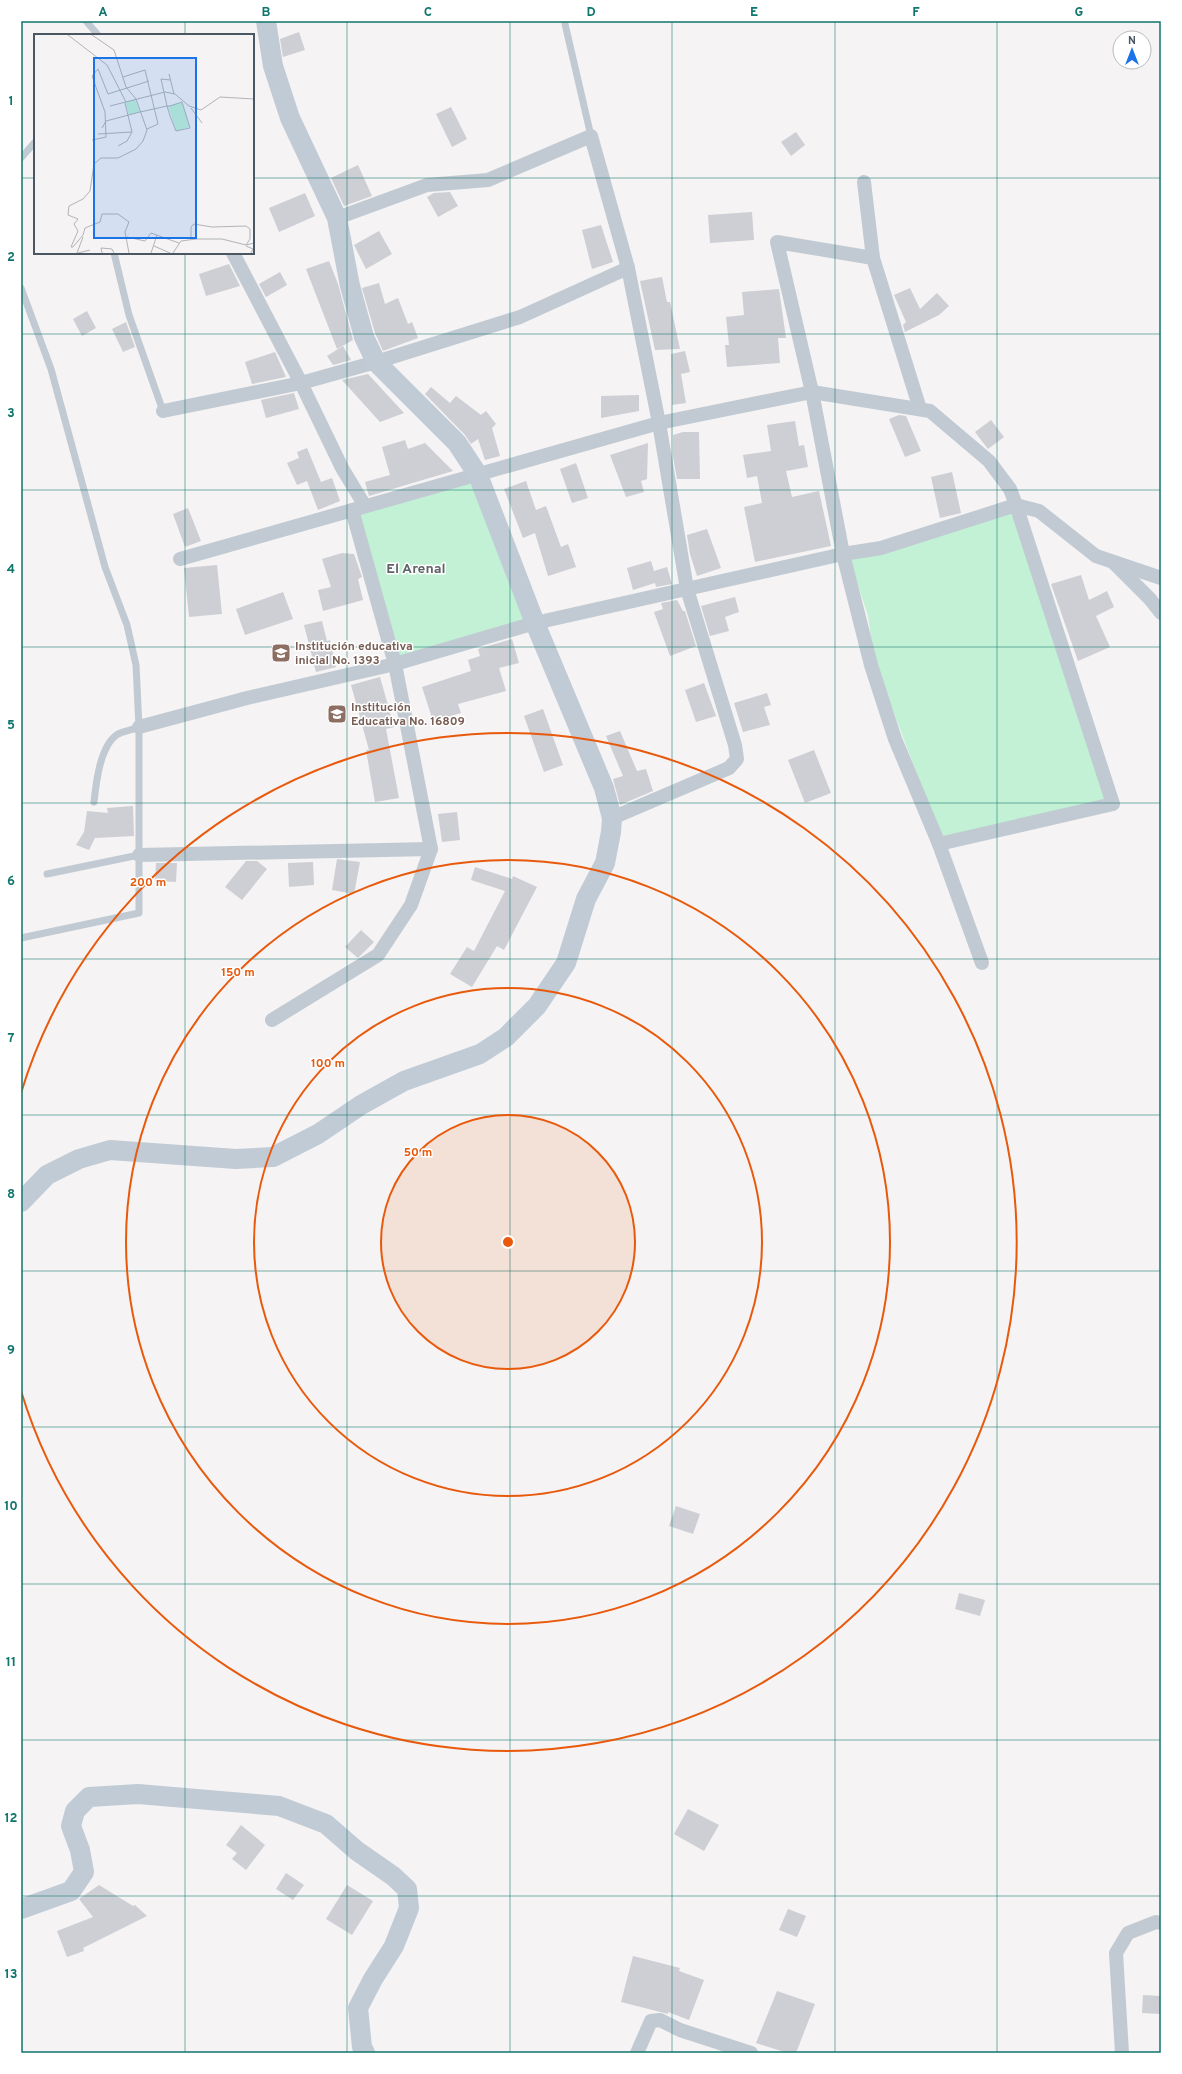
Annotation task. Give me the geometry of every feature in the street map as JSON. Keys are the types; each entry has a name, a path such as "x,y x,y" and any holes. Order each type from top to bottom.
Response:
{"street":[{"path":"21,1202 47,1175 80,1159 110,1150 236,1159 273,1157 318,1134 361,1105 404,1081 480,1054 506,1037 537,1006 566,963 586,899 605,863 612,818 604,788 534,623 478,474 457,443 376,362 364,337 350,286 337,218 290,118 273,66 266,21"},
{"path":"337,218 427,185 488,180 591,136 628,268 658,423 687,589 735,745 737,760 729,768 612,818"},
{"path":"864,182 873,258 920,409"},
{"path":"873,258 777,242 812,392 843,554 873,673 896,739 939,844 982,963"},
{"path":"234,254 301,383 342,468 359,508 395,664 431,849 411,905 378,955 272,1020"},
{"path":"164,411 301,383 376,362 520,317 628,268"},
{"path":"180,559 658,423 812,392 930,411 989,461 1010,489 1113,804 939,844"},
{"path":"139,727 247,698 395,664 534,623 843,554 880,548 1016,505 1039,510 1096,556 1161,578"},
{"path":"1113,561 1150,599 1161,613"},
{"path":"139,855 431,849"},
{"path":"21,1909 71,1891 84,1872 80,1850 71,1826 75,1811 89,1797 138,1794 279,1806 326,1824 357,1850 408,1888 409,1908 394,1946 372,1979 358,2008 362,2047 365,2053"},
{"path":"1122,2053 1116,1953 1128,1933 1156,1922 1161,1923"},
{"path":"636,2053 651,2021 660,2020 724,2049 751,2053"}],"lane":[{"path":"86,21 97,34"},
{"path":"565,24 591,136"},
{"path":"21,158 34,143"},
{"path":"114,254 128,315 164,411"},
{"path":"21,288 51,369 105,567 127,625 136,665 139,727 139,913 21,938"},
{"path":"94,802 97,774 105,751 117,735 139,727"},
{"path":"46,874 139,855"}],"green space":[{"path":"476,478 531,620 397,658 357,513"},
{"path":"1013,511 1106,799 941,838 874,660 868,616 849,557"}],"building":[{"path":"299,32 305,50 283,57 280,39"},
{"path":"451,107 467,139 452,147 436,114"},
{"path":"796,132 805,145 791,156 781,142"},
{"path":"358,165 372,196 344,206 331,178"},
{"path":"450,192 458,206 438,217 427,197 434,193"},
{"path":"305,193 315,216 279,232 269,208"},
{"path":"752,212 754,240 710,243 708,215"},
{"path":"601,225 613,262 592,269 582,230"},
{"path":"379,231 392,254 366,269 354,245"},
{"path":"329,261 338,284 353,340 337,349 306,269"},
{"path":"229,264 240,286 206,296 199,274"},
{"path":"280,272 287,285 266,297 259,284"},
{"path":"662,277 667,302 670,302 680,349 655,350 640,281"},
{"path":"379,283 385,304 398,298 408,324 412,322 418,338 383,351 375,333 362,288"},
{"path":"910,288 920,309 937,293 949,306 939,315 905,332 903,325 906,322 894,295"},
{"path":"779,289 786,338 778,338 780,363 727,367 725,345 729,345 726,317 744,315 742,292"},
{"path":"87,311 96,328 82,336 73,319"},
{"path":"126,322 135,347 123,352 112,329"},
{"path":"343,346 351,360 333,365 327,356"},
{"path":"685,351 690,372 681,374 686,403 672,405 671,354"},
{"path":"275,352 286,377 252,384 245,362"},
{"path":"368,374 404,413 380,422 342,380"},
{"path":"431,387 450,403 456,396 481,415 486,411 496,424 492,428 500,456 485,460 478,439 471,444 465,435 425,394"},
{"path":"294,393 299,409 266,418 261,400"},
{"path":"639,395 639,411 601,418 601,396"},
{"path":"899,415 906,416 921,451 905,457 889,419"},
{"path":"991,420 1004,437 988,449 975,432"},
{"path":"795,421 799,446 804,445 808,467 786,471 792,497 819,491 831,546 755,562 744,507 762,503 757,476 747,478 743,455 771,451 767,425"},
{"path":"683,432 699,432 700,479 677,479 673,457 673,435"},
{"path":"405,440 408,449 425,443 453,471 369,496 365,482 390,475 382,447"},
{"path":"648,443 647,479 641,481 644,492 626,497 610,455"},
{"path":"307,448 321,482 332,478 340,501 318,510 307,481 297,485 287,463 299,458 297,452"},
{"path":"576,463 588,498 572,503 560,469"},
{"path":"952,472 961,513 940,518 931,477"},
{"path":"526,481 536,510 546,506 561,547 568,544 576,567 548,576 535,533 523,538 504,489"},
{"path":"188,508 201,541 185,547 173,514"},
{"path":"707,529 721,568 697,576 690,554 687,535"},
{"path":"342,553 354,554 362,577 358,579 363,600 323,611 318,590 331,587 322,559"},
{"path":"651,561 654,571 667,567 672,584 656,587 655,583 633,590 627,568"},
{"path":"217,565 222,614 189,617 184,568"},
{"path":"1081,575 1089,600 1107,591 1114,607 1096,616 1110,647 1078,661 1051,584"},
{"path":"283,592 293,619 245,635 236,609"},
{"path":"735,597 739,612 725,617 729,631 710,636 701,606"},
{"path":"677,600 683,611 685,611 696,646 670,656 654,612 663,609 661,603"},
{"path":"322,621 327,641 330,640 336,667 316,672 304,625"},
{"path":"512,639 519,663 499,668 506,691 458,704 461,713 433,721 422,687 471,671 468,660 480,656 478,649"},
{"path":"380,677 394,727 386,729 399,798 375,802 366,750 369,750 351,685"},
{"path":"704,683 716,716 696,722 685,690"},
{"path":"767,693 771,705 764,707 770,725 743,732 734,703"},
{"path":"543,709 563,765 544,772 524,716"},
{"path":"620,731 637,771 646,769 653,791 620,805 613,779 623,776 606,736"},
{"path":"814,750 831,793 805,803 788,760"},
{"path":"133,806 134,836 95,838 89,850 76,845 84,832 87,811 108,813 107,808"},
{"path":"457,812 460,840 442,842 438,814"},
{"path":"337,859 360,862 354,894 332,890"},
{"path":"246,861 257,861 267,869 242,900 225,887"},
{"path":"313,862 314,885 289,887 288,863"},
{"path":"156,863 177,863 176,882 155,881"},
{"path":"475,867 512,879 513,876 537,887 504,950 497,946 472,987 450,974 467,947 474,951 505,891 471,880"},
{"path":"361,930 374,942 358,958 345,947"},
{"path":"676,1506 700,1514 693,1534 669,1526"},
{"path":"959,1593 985,1600 980,1616 955,1609"},
{"path":"688,1809 719,1825 704,1851 674,1834"},
{"path":"241,1825 265,1845 246,1870 232,1859 237,1853 226,1845"},
{"path":"286,1873 304,1885 293,1900 276,1889"},
{"path":"99,1885 133,1906 135,1905 147,1916 83,1948 84,1951 67,1957 57,1931 93,1917 79,1899"},
{"path":"347,1885 373,1901 352,1935 326,1919"},
{"path":"788,1909 806,1916 797,1937 779,1930"},
{"path":"633,1956 680,1968 679,1971 704,1980 689,2020 668,2012 668,2014 621,2002"},
{"path":"777,1991 815,2004 796,2053 788,2053 756,2043"},
{"path":"1143,1995 1161,1996 1161,2014 1142,2013"}],"place":[{"name":"Institución educativa inicial No. 1393","path":"281,653"},
{"name":"Institución Educativa No. 16809","path":"337,714"}],"district":[{"name":"El Arenal","path":"416,568"}]}
